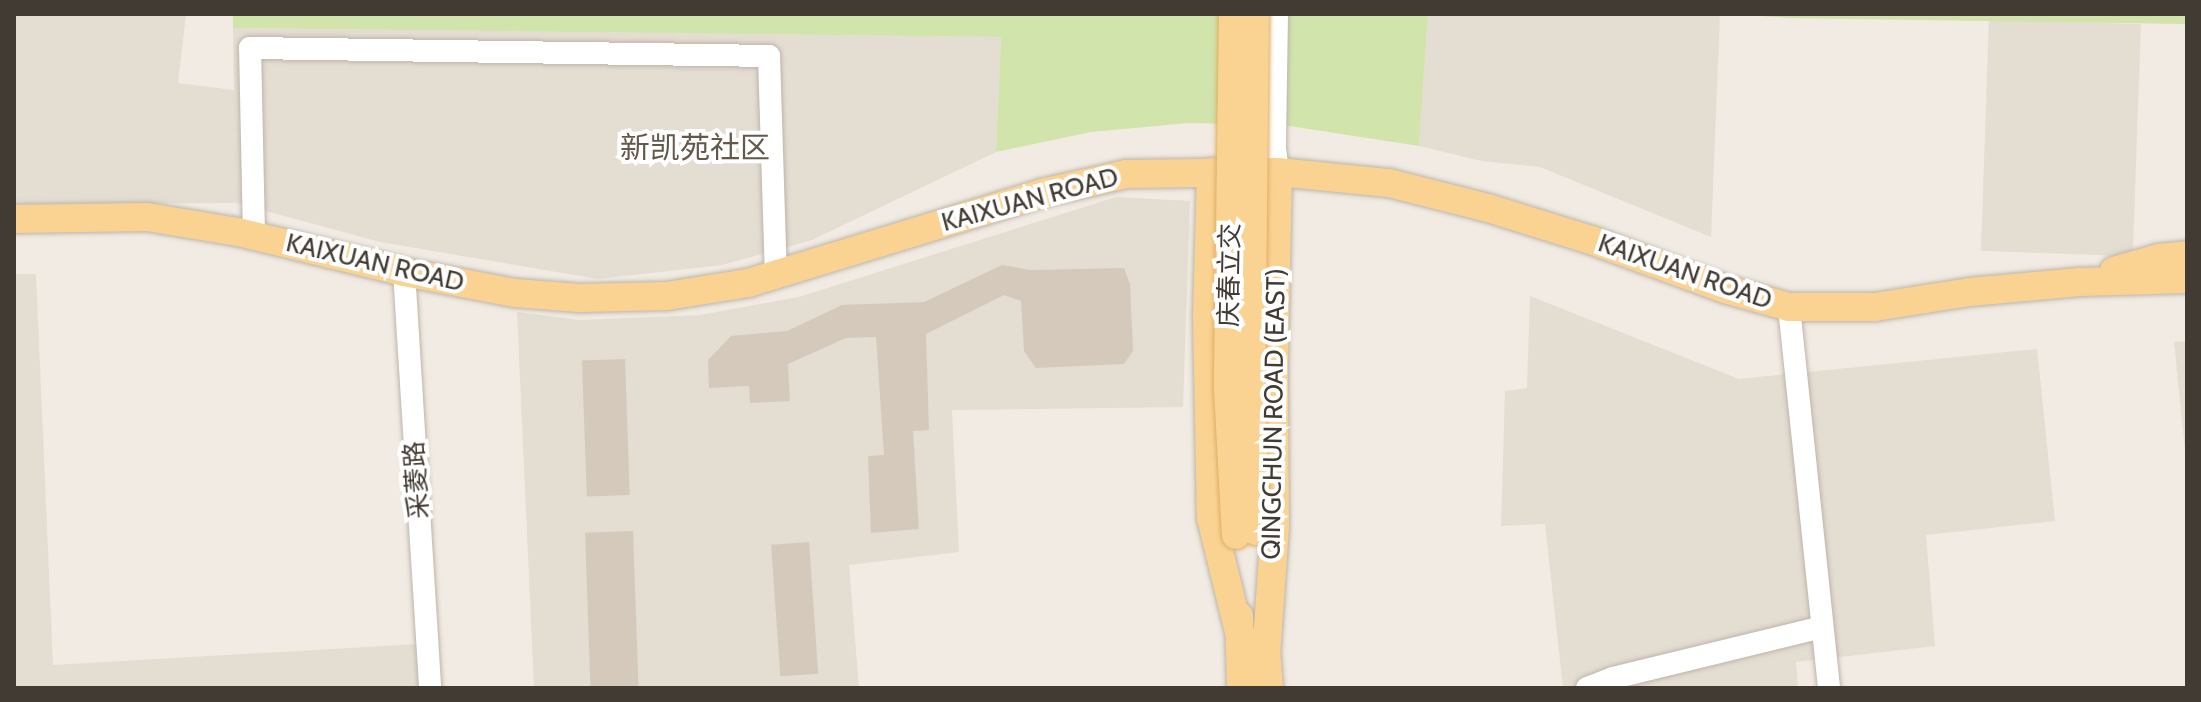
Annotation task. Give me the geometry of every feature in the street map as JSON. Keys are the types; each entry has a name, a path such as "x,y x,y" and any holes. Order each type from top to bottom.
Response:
{"main road":[{"name":"庆春立交","path":"1233,14 1228,389 1246,533"},
{"name":"庆春立交","path":"1246,533 1251,388 1255,14"},
{"name":"QINGCHUN ROAD (EAST)","path":"1211,172 1207,316 1211,518 1239,632"},
{"name":"KAIXUAN ROAD","path":"14,219 147,217 254,236 404,272 515,293 580,298 667,296 776,275 1042,193 1126,174 1278,172 1389,183 1488,208 1591,240 1725,289 1789,307 1875,307 1970,292 2080,282 2187,279"},
{"name":"QINGCHUN ROAD (EAST)","path":"1266,656 1275,526 1278,172"},
{"path":"2080,282 2159,258 2187,255"},
{"name":"QINGCHUN ROAD (EAST)","path":"1241,688 1239,632 1246,533"},
{"name":"QINGCHUN ROAD (EAST)","path":"1246,533 1269,688"}],"street":[{"path":"1211,172 1219,152 1219,14"},
{"path":"1277,14 1278,172"},
{"path":"254,236 250,48 769,56 776,275"},
{"name":"采菱路","path":"404,272 430,688"},
{"path":"1789,307 1829,688"},
{"path":"1587,688 1613,678 1822,627"}],"shaded area":[{"path":"14,14 186,14 178,83 234,90 233,28 1001,37 996,152 812,240 722,265 598,279 380,242 237,203 14,204"},
{"path":"1428,14 1720,14 1711,237 1540,167 1482,161 1419,146"},
{"path":"1989,19 2141,24 2133,256 1981,251"},
{"path":"1116,197 1190,201 1183,407 952,410 959,552 849,565 859,688 534,688 517,312 580,320 700,315 799,297"},
{"path":"14,274 36,274 53,665 418,644 420,688 14,688"},
{"path":"1530,296 1739,379 2037,349 2055,521 1926,535 1935,646 1796,662 1798,688 1563,688 1545,524 1501,526 1505,391 1527,388"},
{"path":"2187,341 2187,472 2174,342"}],"green space":[{"path":"233,14 1428,14 1419,146 1283,125 1188,123 1091,132 996,152 1001,37 233,28"},
{"path":"1725,14 2187,14 2187,24 1791,18"}],"building":[{"path":"1002,265 1031,270 1124,268 1130,284 1133,351 1124,364 1036,368 1024,351 1021,301 1004,295 926,334 929,430 913,431 919,529 871,533 868,456 884,455 876,337 846,338 788,364 790,401 750,403 749,386 709,388 708,360 731,336 787,331 842,305 924,302"},
{"path":"625,359 630,495 587,496 582,361"},
{"path":"633,531 638,688 590,688 585,533"},
{"path":"809,542 818,674 780,676 771,545"}],"district":[{"name":"新凯苑社区","path":"695,148"}]}
